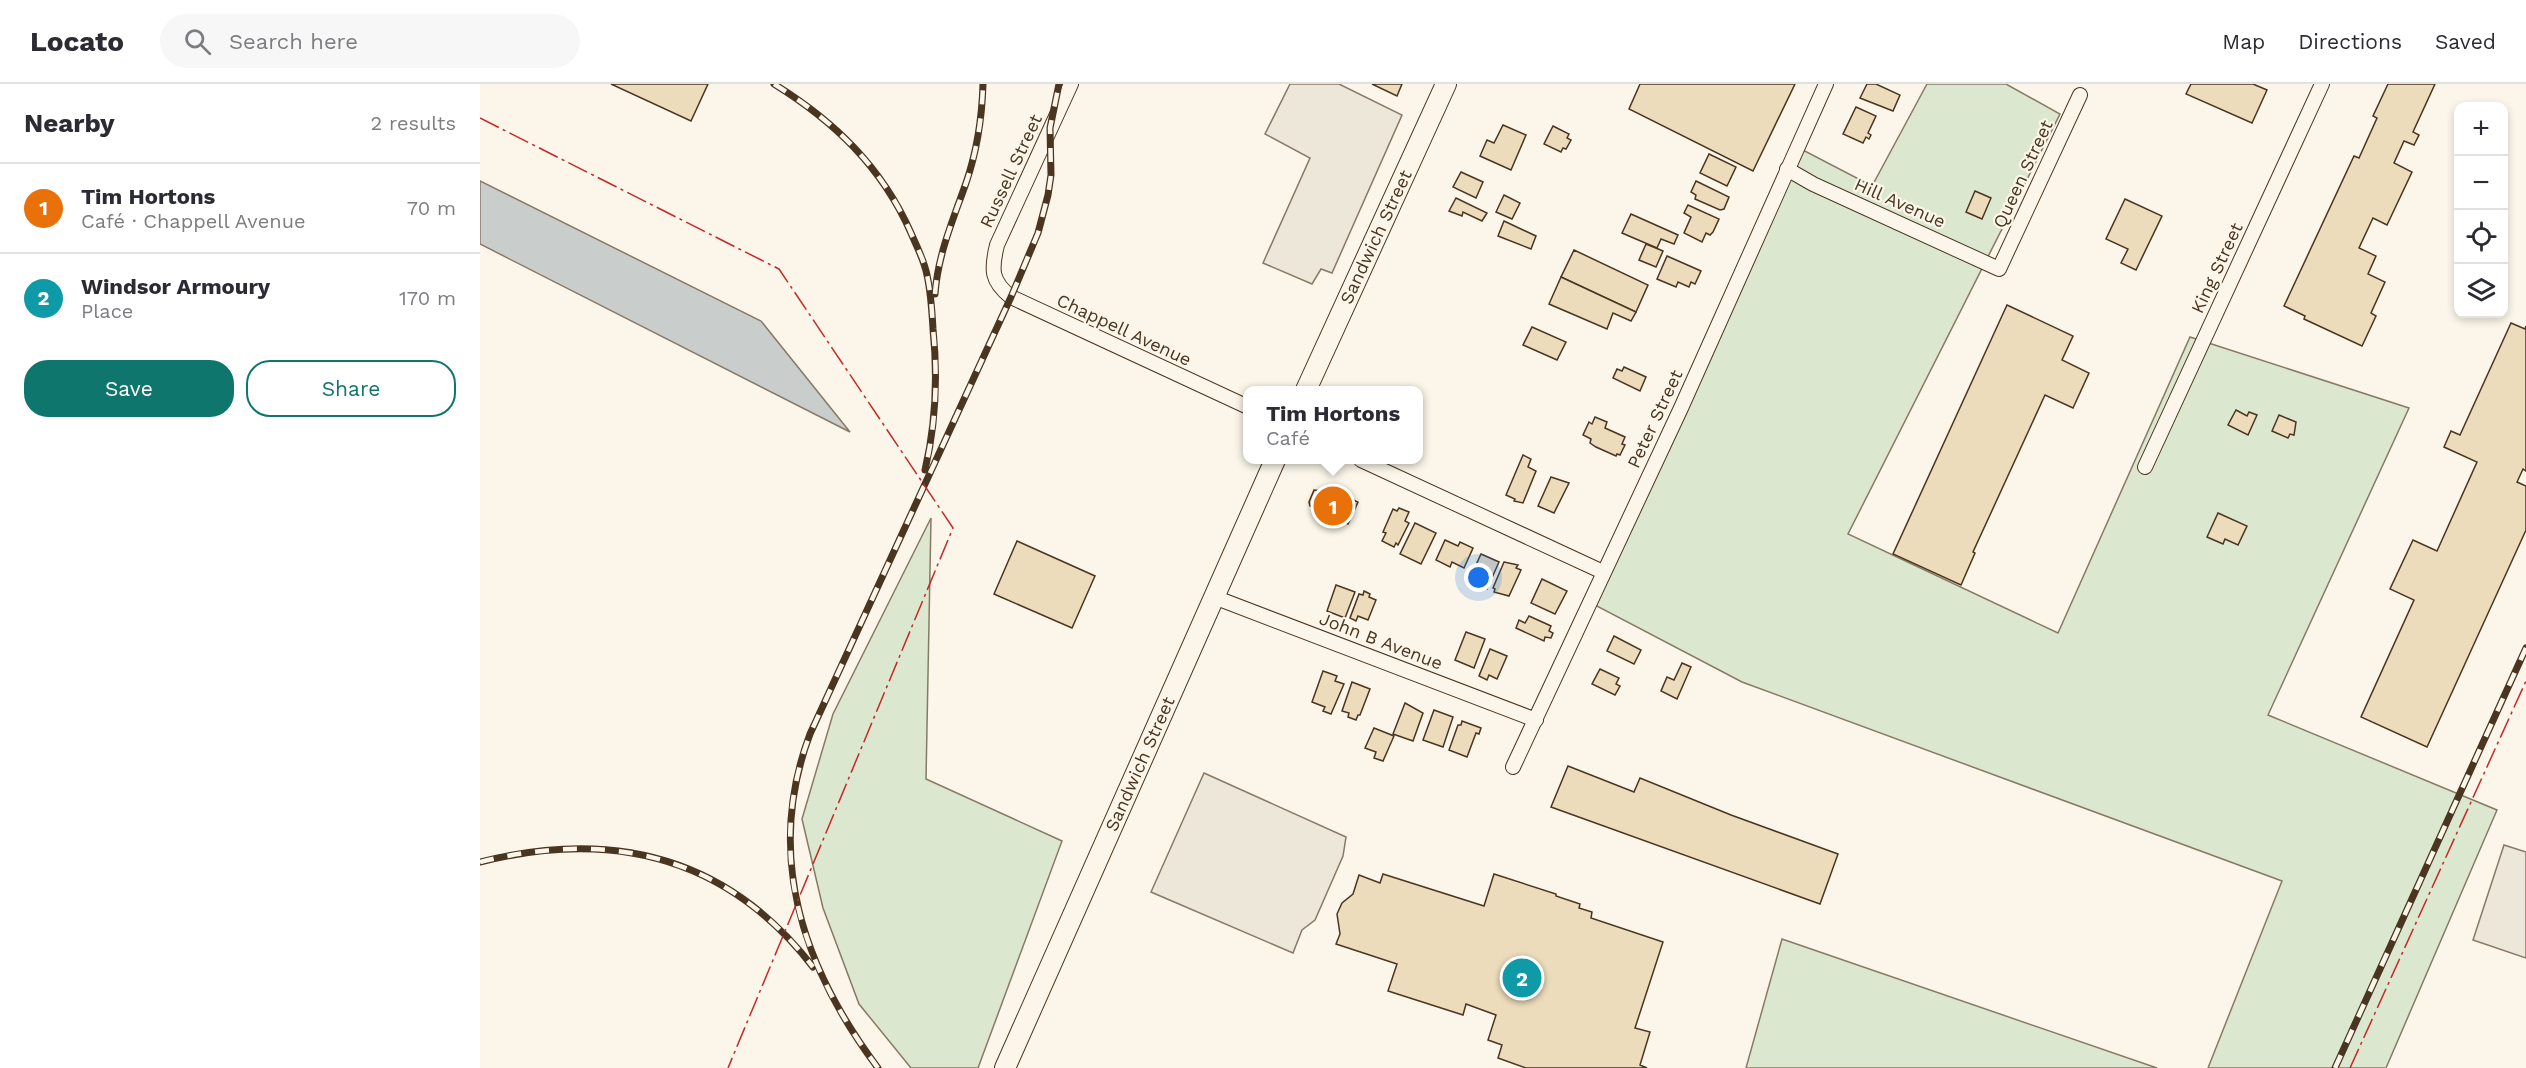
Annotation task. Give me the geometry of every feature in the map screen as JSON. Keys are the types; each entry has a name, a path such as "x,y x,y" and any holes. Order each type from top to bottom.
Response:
{"main road":[{"name":"Sandwich Street","path":"1308,386 1446,84"},
{"name":"Sandwich Street","path":"1005,1068 1273,464"}],"street":[{"name":"Russell Street","path":"994,276 993,264 997,245 1071,84"},
{"name":"Peter Street","path":"1513,767 1681,408 1786,168 1826,84"},
{"name":"King Street","path":"2145,467 2322,84"},
{"name":"Queen Street","path":"1999,269 2080,95"},
{"name":"Hill Avenue","path":"1786,168 1813,184 1999,269"},
{"name":"Chappell Avenue","path":"994,276 998,287 1011,297 1243,405"},
{"path":"1372,464 1603,572"},
{"name":"John B Avenue","path":"1214,597 1536,720"}],"green space":[{"path":"1927,84 2006,84 2060,114 1848,534 2058,633 2190,337 2409,408 2268,715 2497,810 2386,1068 2208,1068 2282,881 1742,682 1591,603 1801,149 1872,186"},
{"path":"931,518 926,779 1062,841 978,1068 911,1068 859,1004 823,908 802,819 833,714"},
{"path":"1782,939 2157,1068 1746,1068"}],"shaded area":[{"path":"1290,84 1339,84 1402,115 1332,273 1321,269 1312,284 1263,263 1310,158 1265,134"},
{"path":"480,181 761,321 850,432 480,244"},
{"path":"1204,773 1346,837 1343,856 1315,920 1302,930 1293,953 1151,892"},
{"path":"2504,845 2526,852 2526,958 2473,940"}],"building":[{"path":"611,84 708,84 691,121"},
{"path":"1372,84 1402,84 1397,96"},
{"path":"1640,84 1795,84 1753,171 1629,109"},
{"path":"1867,84 1876,84 1900,95 1893,111 1860,98"},
{"path":"2191,84 2253,84 2267,90 2252,123 2186,94"},
{"path":"2388,84 2435,84 2413,132 2419,135 2414,145 2404,141 2394,163 2412,172 2387,225 2373,218 2359,248 2376,256 2368,274 2385,282 2371,313 2376,316 2362,346 2304,319 2305,316 2284,306 2354,156 2359,158 2377,118 2373,116"},
{"path":"1856,107 1876,116 1868,133 1871,135 1869,139 1866,137 1863,143 1843,134"},
{"path":"1503,125 1526,135 1511,170 1480,156 1487,140 1494,143"},
{"path":"1553,126 1569,134 1567,138 1571,140 1566,149 1563,148 1561,152 1544,144"},
{"path":"1709,154 1736,167 1727,186 1700,173"},
{"path":"1461,172 1483,182 1476,198 1453,187"},
{"path":"1696,181 1729,197 1724,209 1720,210 1695,199 1696,195 1691,192"},
{"path":"1975,191 1991,198 1982,219 1966,212"},
{"path":"1504,195 1520,203 1512,219 1496,212"},
{"path":"1456,198 1487,213 1482,221 1463,212 1462,216 1449,211"},
{"path":"2125,199 2162,216 2136,270 2121,263 2128,249 2106,239"},
{"path":"1688,205 1719,219 1713,232 1710,235 1706,233 1702,242 1684,233 1691,217 1684,213"},
{"path":"1631,214 1678,235 1674,244 1661,239 1657,248 1622,233"},
{"path":"1504,221 1536,236 1531,249 1498,236"},
{"path":"1646,244 1663,251 1656,267 1639,260"},
{"path":"1574,250 1648,285 1636,312 1561,277"},
{"path":"1667,256 1701,271 1695,284 1691,282 1689,287 1678,282 1676,287 1657,279"},
{"path":"1561,277 1636,312 1631,321 1613,313 1607,329 1549,304"},
{"path":"2007,305 2073,336 2062,360 2089,373 2073,408 2045,395 1973,552 1975,553 1961,585 1893,554"},
{"path":"2511,323 2525,329 2526,326 2526,471 2523,469 2517,482 2526,486 2526,530 2427,747 2361,717 2414,600 2390,589 2413,540 2437,551 2477,462 2444,447 2451,431 2460,435"},
{"path":"1532,327 1566,342 1557,360 1523,345"},
{"path":"1624,367 1646,377 1640,391 1613,378 1617,369 1622,371"},
{"path":"2236,410 2247,416 2249,412 2257,415 2248,435 2228,425"},
{"path":"2279,415 2296,422 2294,435 2290,434 2288,438 2272,431"},
{"path":"1595,417 1607,422 1605,428 1625,437 1622,444 1625,445 1620,455 1616,456 1596,447 1590,443 1591,439 1583,435 1589,422 1592,424"},
{"path":"1523,455 1531,459 1528,467 1536,471 1523,503 1514,501 1515,499 1506,495"},
{"path":"1551,477 1569,483 1554,513 1538,506"},
{"path":"1325,487 1358,502 1348,524 1310,506 1309,502 1314,490 1323,491"},
{"path":"1399,508 1409,512 1405,521 1409,523 1398,545 1396,543 1394,547 1382,541 1386,533 1383,532 1393,509 1397,511"},
{"path":"2218,513 2247,526 2238,545 2225,539 2223,544 2207,537"},
{"path":"1415,523 1436,533 1421,564 1400,554"},
{"path":"1445,540 1458,546 1460,542 1473,548 1464,568 1452,562 1450,567 1436,560"},
{"path":"1017,541 1095,576 1072,628 994,594"},
{"path":"1481,554 1499,562 1487,589 1469,580"},
{"path":"1504,562 1518,565 1516,568 1521,570 1509,596 1494,592 1493,588"},
{"path":"1542,579 1567,591 1555,614 1531,603"},
{"path":"1336,585 1355,592 1345,618 1327,611"},
{"path":"1364,591 1376,600 1368,620 1358,616 1356,621 1350,618 1359,594 1363,595"},
{"path":"1529,616 1551,626 1549,631 1553,633 1551,638 1545,637 1544,641 1516,628 1519,620 1525,623"},
{"path":"1466,632 1485,639 1474,668 1455,660"},
{"path":"1614,636 1641,650 1634,664 1607,651"},
{"path":"1490,649 1507,656 1497,679 1489,675 1487,680 1479,676"},
{"path":"1682,663 1691,667 1677,699 1661,691 1667,677 1674,680"},
{"path":"1600,669 1619,678 1616,684 1620,686 1615,695 1592,684"},
{"path":"1323,671 1337,676 1335,681 1344,684 1331,714 1323,711 1325,707 1312,702"},
{"path":"1352,682 1370,689 1356,720 1348,717 1349,713 1342,711"},
{"path":"1405,703 1423,713 1413,741 1393,734"},
{"path":"1434,710 1453,717 1443,747 1423,740"},
{"path":"1462,721 1481,728 1479,734 1476,733 1467,757 1449,750 1458,725 1461,725"},
{"path":"1374,728 1394,736 1383,761 1374,758 1376,752 1365,748"},
{"path":"1568,766 1634,792 1640,778 1731,815 1838,854 1820,904 1551,807"},
{"path":"1383,874 1484,906 1494,874 1580,904 1579,908 1592,912 1591,918 1663,942 1635,1028 1650,1032 1640,1065 1647,1068 1526,1068 1498,1058 1502,1045 1488,1040 1496,1015 1466,1004 1463,1015 1388,991 1397,964 1336,944 1340,934 1337,914 1342,903 1353,894 1359,875 1380,883"}],"railway":[{"path":"774,84 796,98 836,130 871,167 899,209 922,259 930,295 935,365 934,418 925,470"},
{"path":"935,294 943,251 976,147 983,84"},
{"path":"878,1068 829,991 811,951 799,909 792,867 791,824 797,779 810,734 1011,297 1038,233 1051,175 1050,128 1059,84"},
{"path":"2335,1068 2526,648"},
{"path":"480,862 529,852 576,849 621,851 664,860 705,876 743,899 779,929 813,967"}],"power":[{"path":"480,118 779,269 953,528 728,1068"},
{"path":"2350,1068 2526,681"}],"place":[{"name":"Tim Hortons","path":"1333,506"},
{"name":"Windsor Armoury","path":"1522,978"}]}
